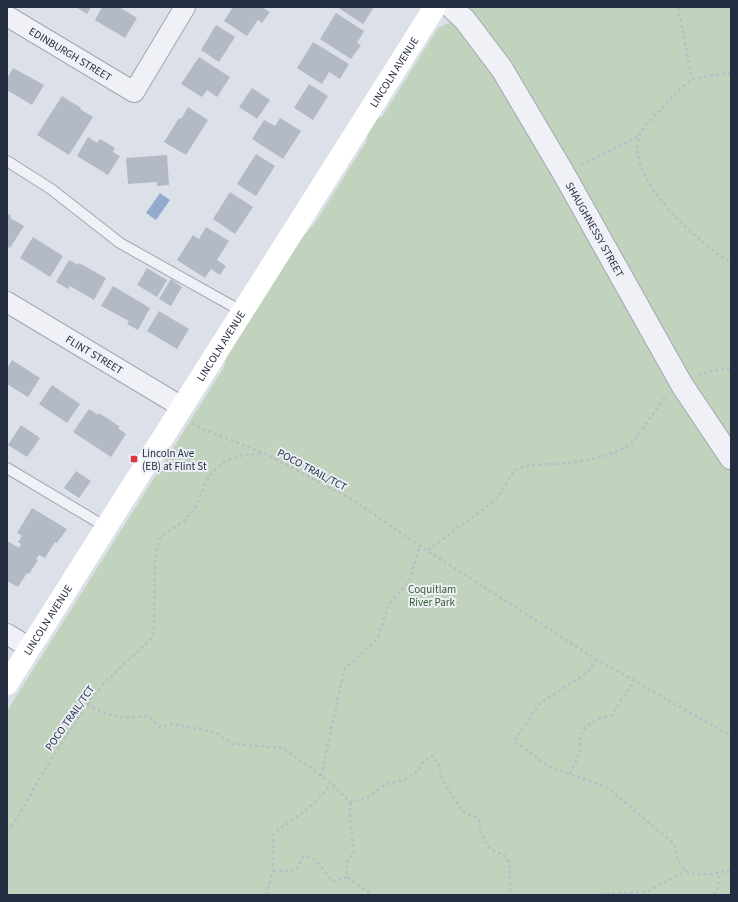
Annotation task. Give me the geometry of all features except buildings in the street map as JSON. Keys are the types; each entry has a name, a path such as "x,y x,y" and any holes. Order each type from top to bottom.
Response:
{"main road":[{"name":"LINCOLN AVENUE","path":"7,684 435,7"}],"street":[{"name":"EDINBURGH STREET","path":"7,16 134,92 185,7"},
{"name":"SHAUGHNESSY STREET","path":"452,7 465,20 502,69 564,174 682,386 731,458"},
{"name":"FLINT STREET","path":"7,302 182,408"},
{"path":"7,634 30,648"}],"lane":[{"path":"7,161 51,188 120,243 243,312"},
{"path":"7,468 106,527"}],"path":[{"path":"678,7 692,80"},
{"path":"564,174 639,135 681,88 692,80 731,73"},
{"path":"639,135 636,148 638,159 649,184 692,234 707,247 731,263"},
{"path":"428,550 498,497 515,470 523,466 559,464 609,455 627,447 633,442 668,394 693,378 706,372 731,368"},
{"path":"182,408 195,426 266,454"},
{"name":"POCO TRAIL/TCT","path":"7,831 17,819 43,772 87,704 104,683 144,646 153,634 156,549 160,539 183,523 193,511 208,478 215,469 234,458 250,454 266,454 353,500 420,546 596,659 731,736"},
{"path":"321,776 344,670 378,638 389,604 409,582 420,546"},
{"path":"596,659 588,672 540,702 514,741 551,768 608,788 674,844 678,860 686,871 695,875 719,873 731,869"},
{"path":"570,774 580,753 581,742 579,737 584,728 600,717 612,715 634,680"},
{"path":"87,704 104,714 126,718 148,716 160,727 173,724 215,732 232,744 283,748 331,783 350,802 350,820 354,852 347,862 347,877"},
{"path":"350,802 367,798 385,785 406,779 419,770 422,763 432,756 439,764 442,779 462,811 478,818 481,823 479,829 488,847 494,853 503,854 510,863 510,895"},
{"path":"266,895 273,871 273,834 300,815 322,796 331,783"},
{"path":"273,871 296,870 303,857 307,856 314,859 332,881 347,877"},
{"path":"600,895 617,892 646,892 686,871"},
{"path":"713,895 718,888 719,873"},
{"path":"347,877 372,895"}],"green space":[{"name":"Coquitlam River Park","path":"472,7 731,7 731,895 7,895 7,711 223,369 232,338 290,251 315,223 366,142 372,119 382,117 438,28 467,15"}],"water":[{"path":"160,193 170,200 156,220 146,213"}],"place":[{"name":"Lincoln Ave (EB) at Flint St","path":"134,459"}]}
